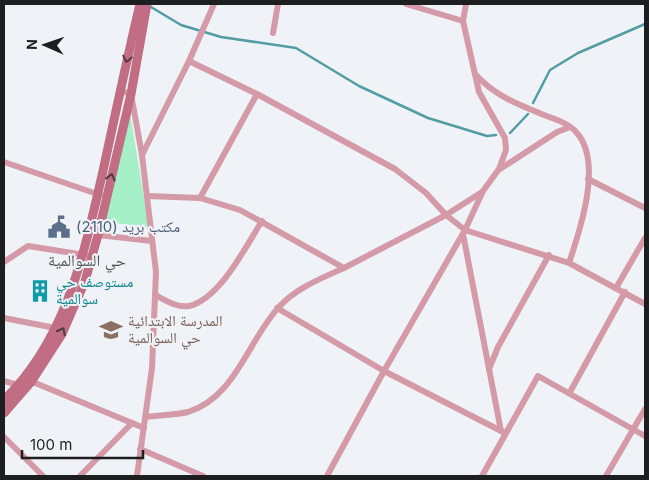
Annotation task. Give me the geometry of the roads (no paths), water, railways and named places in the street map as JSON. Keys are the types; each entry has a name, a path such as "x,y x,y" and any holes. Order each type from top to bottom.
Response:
{"main road":[{"path":"4,400 25,381 62,334 85,281 88,256 140,4"},
{"path":"4,413 25,381 55,328 98,235 102,195 131,94 147,4"}],"street":[{"path":"142,155 189,61 214,4"},
{"path":"273,33 278,4"},
{"path":"406,4 463,21"},
{"path":"328,476 384,371 464,232 483,191 499,169 507,143 484,102 473,72 463,21 466,4"},
{"path":"189,61 257,94 409,178 464,232 549,255 569,263 645,304"},
{"path":"473,72 487,87 505,99 570,127 577,133 587,153 588,179 581,227 569,263"},
{"path":"121,91 131,94 142,155 156,272 152,368 140,449 139,475"},
{"path":"200,198 257,94"},
{"path":"499,169 558,132 570,127"},
{"path":"4,162 102,195"},
{"path":"588,179 645,208"},
{"path":"146,417 187,412 216,395 239,368 277,308 298,292 446,215 483,191"},
{"path":"147,196 200,198 240,210 344,268"},
{"path":"155,295 176,305 188,306 211,294 222,282 262,221"},
{"path":"464,232 489,369 503,432"},
{"path":"98,235 152,241"},
{"path":"616,288 645,238"},
{"path":"4,262 28,246 88,256"},
{"path":"489,369 549,255"},
{"path":"570,392 625,292"},
{"path":"277,308 384,371 503,432"},
{"path":"4,318 55,328"},
{"path":"482,476 503,432 538,376 570,392 645,436"},
{"path":"4,381 25,381 144,428"},
{"path":"606,476 645,409"},
{"path":"80,476 132,423"},
{"path":"4,437 44,476"},
{"path":"140,449 203,476"}],"waterway":[{"path":"151,7 181,25 221,37 296,48 359,86 428,118 487,136 496,135"},
{"path":"533,103 550,70 578,53 645,24"},
{"path":"510,133 528,114"}],"place":[{"name":"مكتب بريد (2110)","path":"59,227"},
{"name":"مستوصف حي سوالمية","path":"40,291"},
{"name":"المدرسة الابتدائية حي السوالمية","path":"111,330"}],"district":[{"name":"حي السوالمية","path":"87,260"}]}
